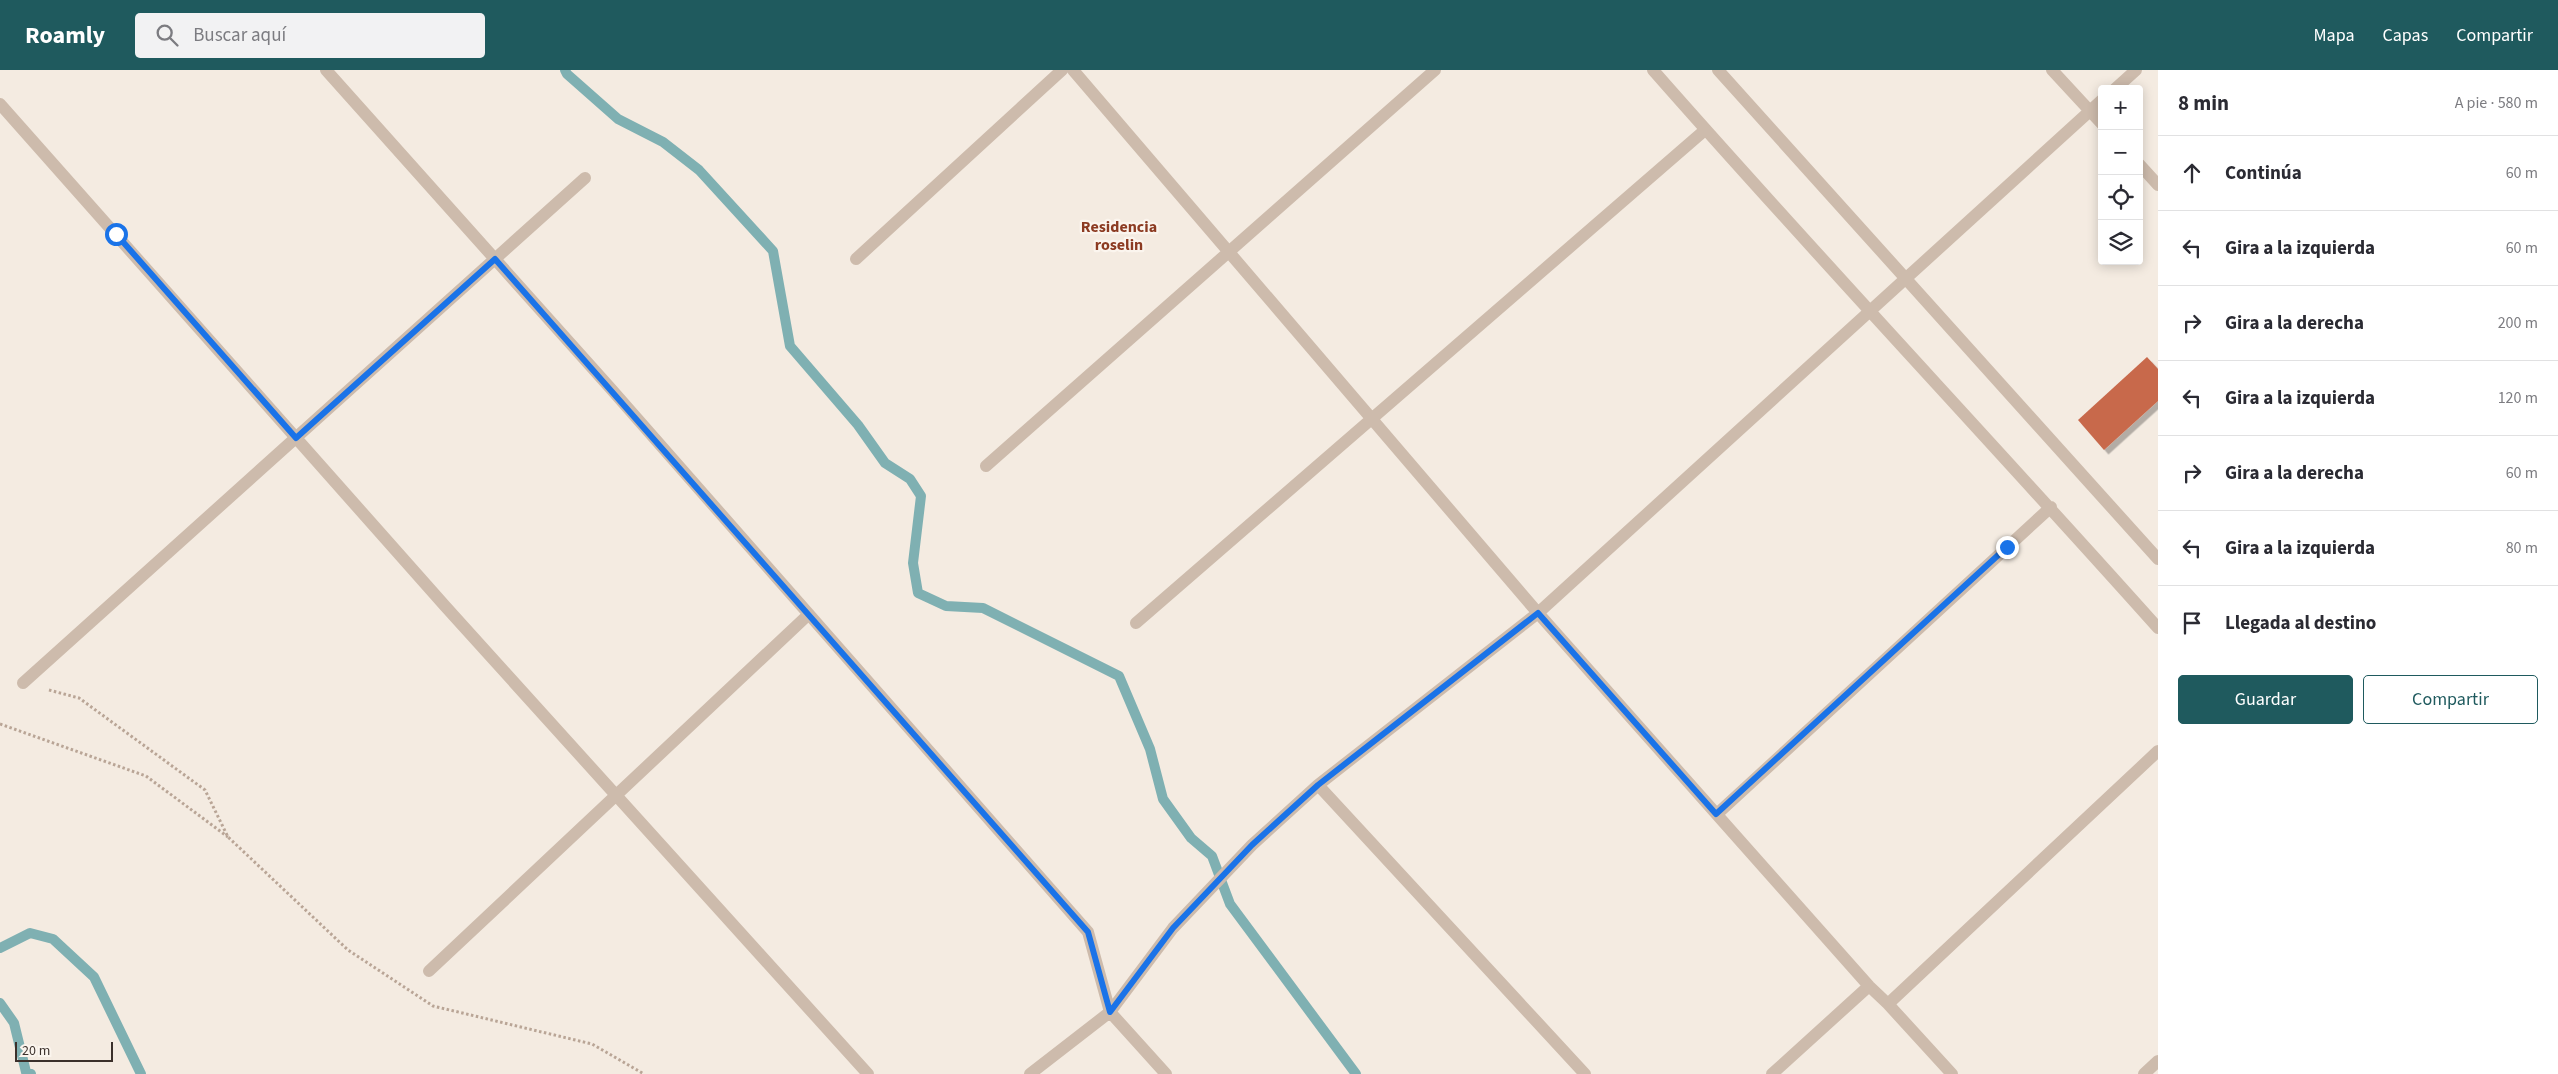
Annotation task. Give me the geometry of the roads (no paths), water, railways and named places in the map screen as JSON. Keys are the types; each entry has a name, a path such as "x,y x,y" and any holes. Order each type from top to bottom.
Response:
{"street":[{"path":"326,70 809,614 1088,932 1110,1012 1166,1074"},
{"path":"856,259 1062,70"},
{"path":"1073,70 1538,613 1869,986 1952,1074"},
{"path":"986,466 1435,70"},
{"path":"1653,70 1869,311 2051,507 2158,628"},
{"path":"1718,70 2158,558"},
{"path":"2052,70 2098,119"},
{"path":"2119,85 2136,70"},
{"path":"1030,1074 1110,1012 1173,928 1252,845 1318,785 1538,613 2098,103"},
{"path":"0,104 296,438 868,1074"},
{"path":"1136,623 1705,130"},
{"path":"2143,168 2158,184"},
{"path":"23,684 585,178"},
{"path":"1716,814 2051,507"},
{"path":"429,971 809,614"},
{"path":"1888,1004 2158,752"},
{"path":"1318,785 1585,1074"},
{"path":"1772,1074 1869,986"},
{"path":"2144,1074 2158,1061"}],"waterway":[{"path":"565,70 567,74 618,119 663,142 699,170 773,251 790,346 858,425 885,463 910,479 921,496 913,563 918,593 946,606 983,608 1119,676 1150,749 1163,799 1191,838 1212,856 1230,904 1356,1074"},
{"path":"0,948 30,933 53,939 94,977 141,1074"},
{"path":"0,1003 14,1023 26,1072 31,1074"}],"district":[{"name":"Residencia roselin","path":"1119,236"}]}
